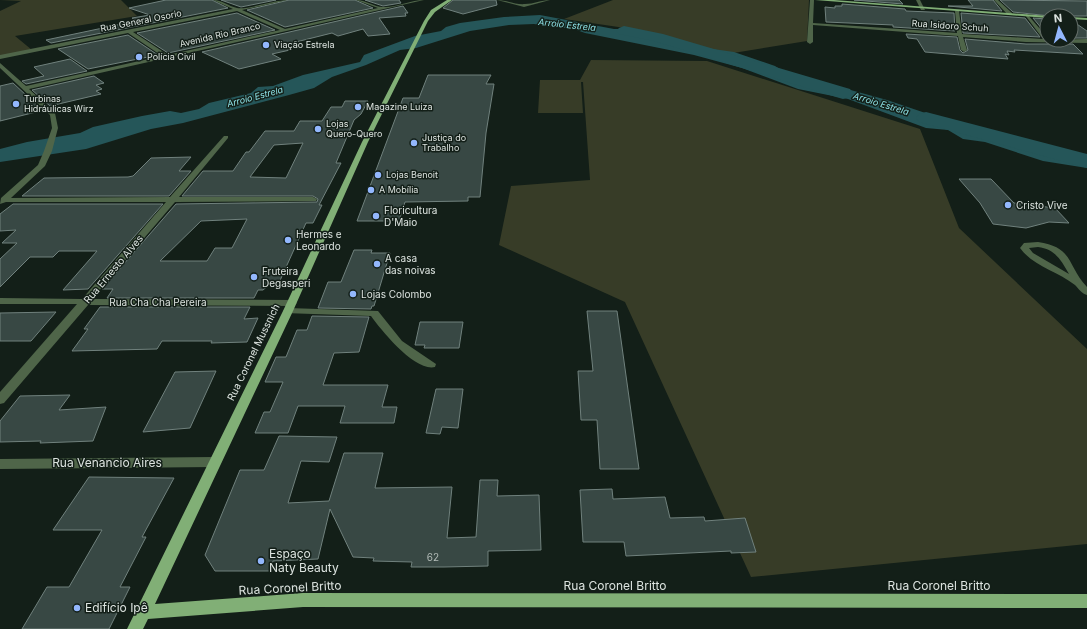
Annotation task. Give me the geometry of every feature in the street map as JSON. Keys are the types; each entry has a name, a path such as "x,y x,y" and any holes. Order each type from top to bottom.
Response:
{"main road":[{"name":"Rua Coronel Mussnich","path":"135,629 214,462 290,307 365,142 426,21 433,11 450,0"},
{"path":"817,0 923,9 1039,16"},
{"name":"Rua Coronel Mussnich","path":"426,21 427,11 433,4"},
{"name":"Rua Coronel Britto","path":"143,612 302,600 1087,601"}],"street":[{"path":"215,0 284,30"},
{"name":"Rua General Osorio","path":"0,57 286,0"},
{"path":"358,0 381,8"},
{"name":"Avenida Rio Branco","path":"395,5 411,0"},
{"name":"Avenida Rio Branco","path":"26,88 422,0"},
{"path":"499,0 524,6 548,0"},
{"path":"810,42 812,0"},
{"path":"918,0 923,9"},
{"path":"996,0 1010,14"},
{"path":"957,11 964,50"},
{"path":"1026,15 1039,30"},
{"name":"Rua Isidoro Schuh","path":"812,24 1039,39"},
{"path":"129,31 167,57"},
{"path":"0,65 53,114 55,128 48,151 40,166 2,201"},
{"name":"Rua Ernesto Alves","path":"0,400 171,199 226,137"},
{"path":"2,201 313,199"},
{"path":"1078,283 1067,259 1055,248 1046,245 1027,245 1024,248 1030,255 1078,283 1087,292"},
{"name":"Rua Cha Cha Pereira","path":"0,301 85,301 290,307 374,313 391,338 406,350 431,364"},
{"name":"Rua Venancio Aires","path":"0,464 214,462"}],"green space":[{"path":"0,0 121,0 137,16 15,36 32,50 0,57 0,11 21,1"},
{"path":"613,0 809,0 807,41 721,55 632,29 564,19"},
{"path":"591,60 707,61 920,129 959,228 1087,349 1087,544 751,577 625,302 499,245 511,186 590,180 583,82 581,82 583,113 538,113 540,80 580,80"}],"water":[{"name":"Arroio Estrela","path":"540,15 614,29 630,29 692,46 734,52 775,66 797,80 847,89 887,100 952,122 981,135 997,137 1026,148 1061,152 1087,158 1087,168 1043,161 985,142 963,139 948,130 926,128 848,99 798,89 742,68 694,55 585,33 571,28 559,28 534,24 509,25 470,31 416,48 400,50 366,65 332,77 314,88 289,95 183,123 151,129 86,149 0,162 0,149 27,142 80,133 93,127 142,116 170,111 181,113 199,109 209,103 251,93 258,87 273,86 303,75 360,62 364,55 415,36 441,31 446,27 460,23 504,17"}],"building":[{"path":"166,0 212,0 228,8 51,43 46,40 136,21 132,18 150,15 129,8"},
{"path":"221,0 276,0 241,7"},
{"path":"289,0 355,0 373,8 285,27 247,10"},
{"path":"365,0 399,0 401,3 383,6"},
{"path":"453,0 496,0 497,5 463,14 443,8"},
{"path":"854,0 899,0 903,4"},
{"path":"968,0 993,0 1002,11 948,6 973,6"},
{"path":"1000,0 1087,1 1087,16 1079,16 1079,8 1039,8 1039,15 1013,12"},
{"path":"842,4 905,9 906,11 954,13 955,31 893,27 893,25 826,22 825,7 835,8 835,6 842,6"},
{"path":"403,6 408,13 405,13 406,16 379,18 390,34 368,36 363,29 338,36 332,33 280,46 290,50 272,54 281,59 239,69 202,52"},
{"path":"237,13 275,30 168,53 137,33"},
{"path":"961,13 1025,18 1039,37 963,33"},
{"path":"1033,18 1039,18 1039,25"},
{"path":"1079,26 1087,31 1087,38 1079,38"},
{"path":"906,34 957,37 960,50 963,53 968,50 965,39 1039,44 1039,48 1077,48 1083,54 1014,50 1015,52 1007,51 1009,55 1005,54 1008,59 925,52 917,39 908,38"},
{"path":"128,35 158,55 88,69 58,49"},
{"path":"70,59 87,71 26,84 22,81 44,76 34,67"},
{"path":"428,75 491,75 486,84 494,84 486,133 480,197 468,197 468,201 405,202 399,221 357,221 403,98 419,98"},
{"path":"94,76 104,83 96,85 102,89 96,91 101,94 50,106 32,90"},
{"name":"Turbinas Hidráulicas Wirz","path":"13,83 41,109 38,110 40,111 0,121 0,86"},
{"path":"345,101 368,101 361,114 354,120 336,163 341,163 319,205 322,205 313,223 306,223 278,285 269,285 263,290 258,290 254,298 107,298 113,289 102,289 176,204 317,202 318,199 313,196 182,196 203,171 233,171 246,152 249,152 265,131 294,131 300,121 322,121 331,107 342,107","holes":["303,143 286,178 250,177 274,145","247,219 232,248 215,248 207,261 160,261 201,221"]},
{"path":"191,157 179,171 191,171 169,196 22,196 44,178 128,177 133,176 151,158"},
{"name":"Cristo Vive","path":"959,179 991,179 1014,203 1055,208 1069,223 1049,222 1026,228 993,224 980,203"},
{"path":"13,204 163,204 88,289 63,290 97,251 59,251 53,257 30,257 0,287 0,259 17,243 2,243 16,230 0,231 0,214"},
{"path":"354,250 372,250 371,253 390,253 374,306 372,306 371,309 318,308 328,282 341,282"},
{"path":"100,307 250,307 244,319 258,318 247,342 211,343 212,341 162,341 157,349 72,351 88,329 84,329"},
{"path":"587,311 617,311 639,469 600,469 597,420 581,420 578,371 593,371"},
{"path":"56,312 31,341 0,341 0,313"},
{"path":"312,316 369,317 359,352 334,353 323,385 388,385 382,407 397,407 394,423 340,423 345,406 298,406 288,433 255,433 264,412 270,412 283,382 265,382 276,357 286,357 297,330 307,330"},
{"path":"420,322 463,322 459,348 424,348 425,345 415,345"},
{"path":"216,371 190,428 143,432 175,372"},
{"path":"436,389 463,389 458,428 442,427 440,434 426,433"},
{"path":"70,395 59,410 106,407 93,441 40,443 41,441 0,442 0,421 20,396"},
{"path":"279,436 337,437 329,462 301,461 288,503 329,501 344,453 383,453 375,488 452,487 447,538 476,537 480,480 498,480 497,496 539,495 541,550 488,551 488,566 411,567 412,562 373,561 374,558 353,557 330,509 318,559 273,561 270,571 215,571 205,555 240,470 264,470"},
{"path":"89,477 174,478 142,537 146,537 120,587 130,587 109,629 22,629 47,587 69,587 102,530 53,530"},
{"path":"612,489 613,499 665,497 670,518 704,517 705,521 745,518 756,552 731,553 731,551 626,556 624,542 583,542 580,490"}],"waterway":[{"name":"Arroio Estrela","path":"624,31 657,37 843,93"},
{"name":"Arroio Estrela","path":"926,118 1087,161"}],"place":[{"name":"Viação Estrela","path":"266,45"},
{"name":"Polícia Civil","path":"139,57"},
{"name":"Turbinas Hidráulicas Wirz","path":"16,104"},
{"name":"Magazine Luiza","path":"358,107"},
{"name":"Lojas Quero-Quero","path":"318,129"},
{"name":"Justiça do Trabalho","path":"414,143"},
{"name":"Lojas Benoit","path":"378,175"},
{"name":"A Mobília","path":"371,190"},
{"name":"Cristo Vive","path":"1008,205"},
{"name":"Floricultura D'Maio","path":"376,216"},
{"name":"Hermes e Leonardo","path":"288,240"},
{"name":"A casa das noivas","path":"377,264"},
{"name":"Fruteira Degasperi","path":"254,277"},
{"name":"Lojas Colombo","path":"353,294"},
{"name":"Espaço Naty Beauty","path":"261,561"},
{"name":"Edifício Ipê","path":"77,608"}]}
